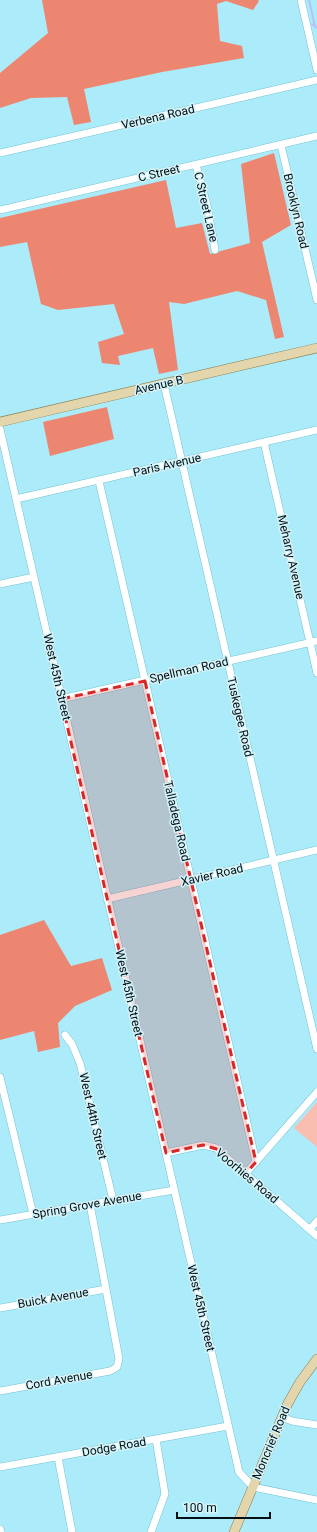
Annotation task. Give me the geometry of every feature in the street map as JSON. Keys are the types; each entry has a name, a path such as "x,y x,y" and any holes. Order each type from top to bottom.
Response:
{"main road":[{"name":"Avenue B","path":"0,422 317,348"},
{"name":"Moncrief Road","path":"234,1532 282,1417 300,1382 317,1359"}],"street":[{"path":"301,0 317,70"},
{"name":"Verbena Road","path":"0,153 317,80"},
{"name":"C Street","path":"0,210 317,136"},
{"name":"Brooklyn Road","path":"281,145 317,300"},
{"name":"C Street Lane","path":"196,165 207,205 215,250"},
{"name":"Tuskegee Road","path":"164,384 317,1049"},
{"name":"West 45th Street","path":"0,429 228,1426 239,1472 253,1487"},
{"name":"Paris Avenue","path":"16,499 317,430"},
{"name":"Meharry Avenue","path":"264,442 314,642 317,672"},
{"name":"Talladega Road","path":"99,480 256,1162"},
{"path":"0,584 34,576"},
{"name":"Spellman Road","path":"61,699 314,642"},
{"name":"Xavier Road","path":"107,899 317,850"},
{"name":"West 44th Street","path":"65,1035 72,1044 80,1063 113,1200"},
{"path":"0,1077 33,1214"},
{"path":"246,1174 317,1092"},
{"name":"Voorhies Road","path":"166,1153 203,1145 220,1150 317,1236"},
{"name":"Spring Grove Avenue","path":"0,1220 174,1190"},
{"path":"90,1204 106,1289"},
{"path":"310,1230 317,1221"},
{"name":"Buick Avenue","path":"0,1308 106,1289"},
{"name":"Cord Avenue","path":"0,1391 110,1371 117,1367 119,1359 106,1289"},
{"path":"282,1417 292,1421 317,1424"},
{"name":"Dodge Road","path":"0,1467 228,1426"},
{"path":"151,1532 165,1494 156,1439"},
{"path":"58,1457 72,1532"},
{"path":"253,1487 317,1500"}],"highlighted area":[{"path":"145,681 256,1162 246,1173 220,1150 203,1145 166,1153 61,699"}],"shaded area":[{"path":"42,0 259,1 253,10 226,1 217,4 220,41 242,46 244,58 162,72 84,89 91,122 74,125 67,97 31,98 0,108 0,73 48,33"},
{"path":"274,153 291,225 262,242 284,337 275,339 266,300 237,291 184,304 169,302 178,370 159,374 153,348 118,356 120,365 102,363 98,342 124,334 114,304 58,310 41,304 27,242 0,247 0,218 166,180 176,228 202,223 210,254 250,243 241,164"},
{"path":"107,407 114,439 50,456 43,422"},
{"path":"44,920 71,966 102,958 112,990 75,1006 58,1023 60,1047 38,1052 34,1031 0,1040 0,935"},
{"path":"317,1102 317,1147 294,1128"}],"waterway":[{"path":"309,0 315,26"},
{"path":"312,24 317,28"}]}
